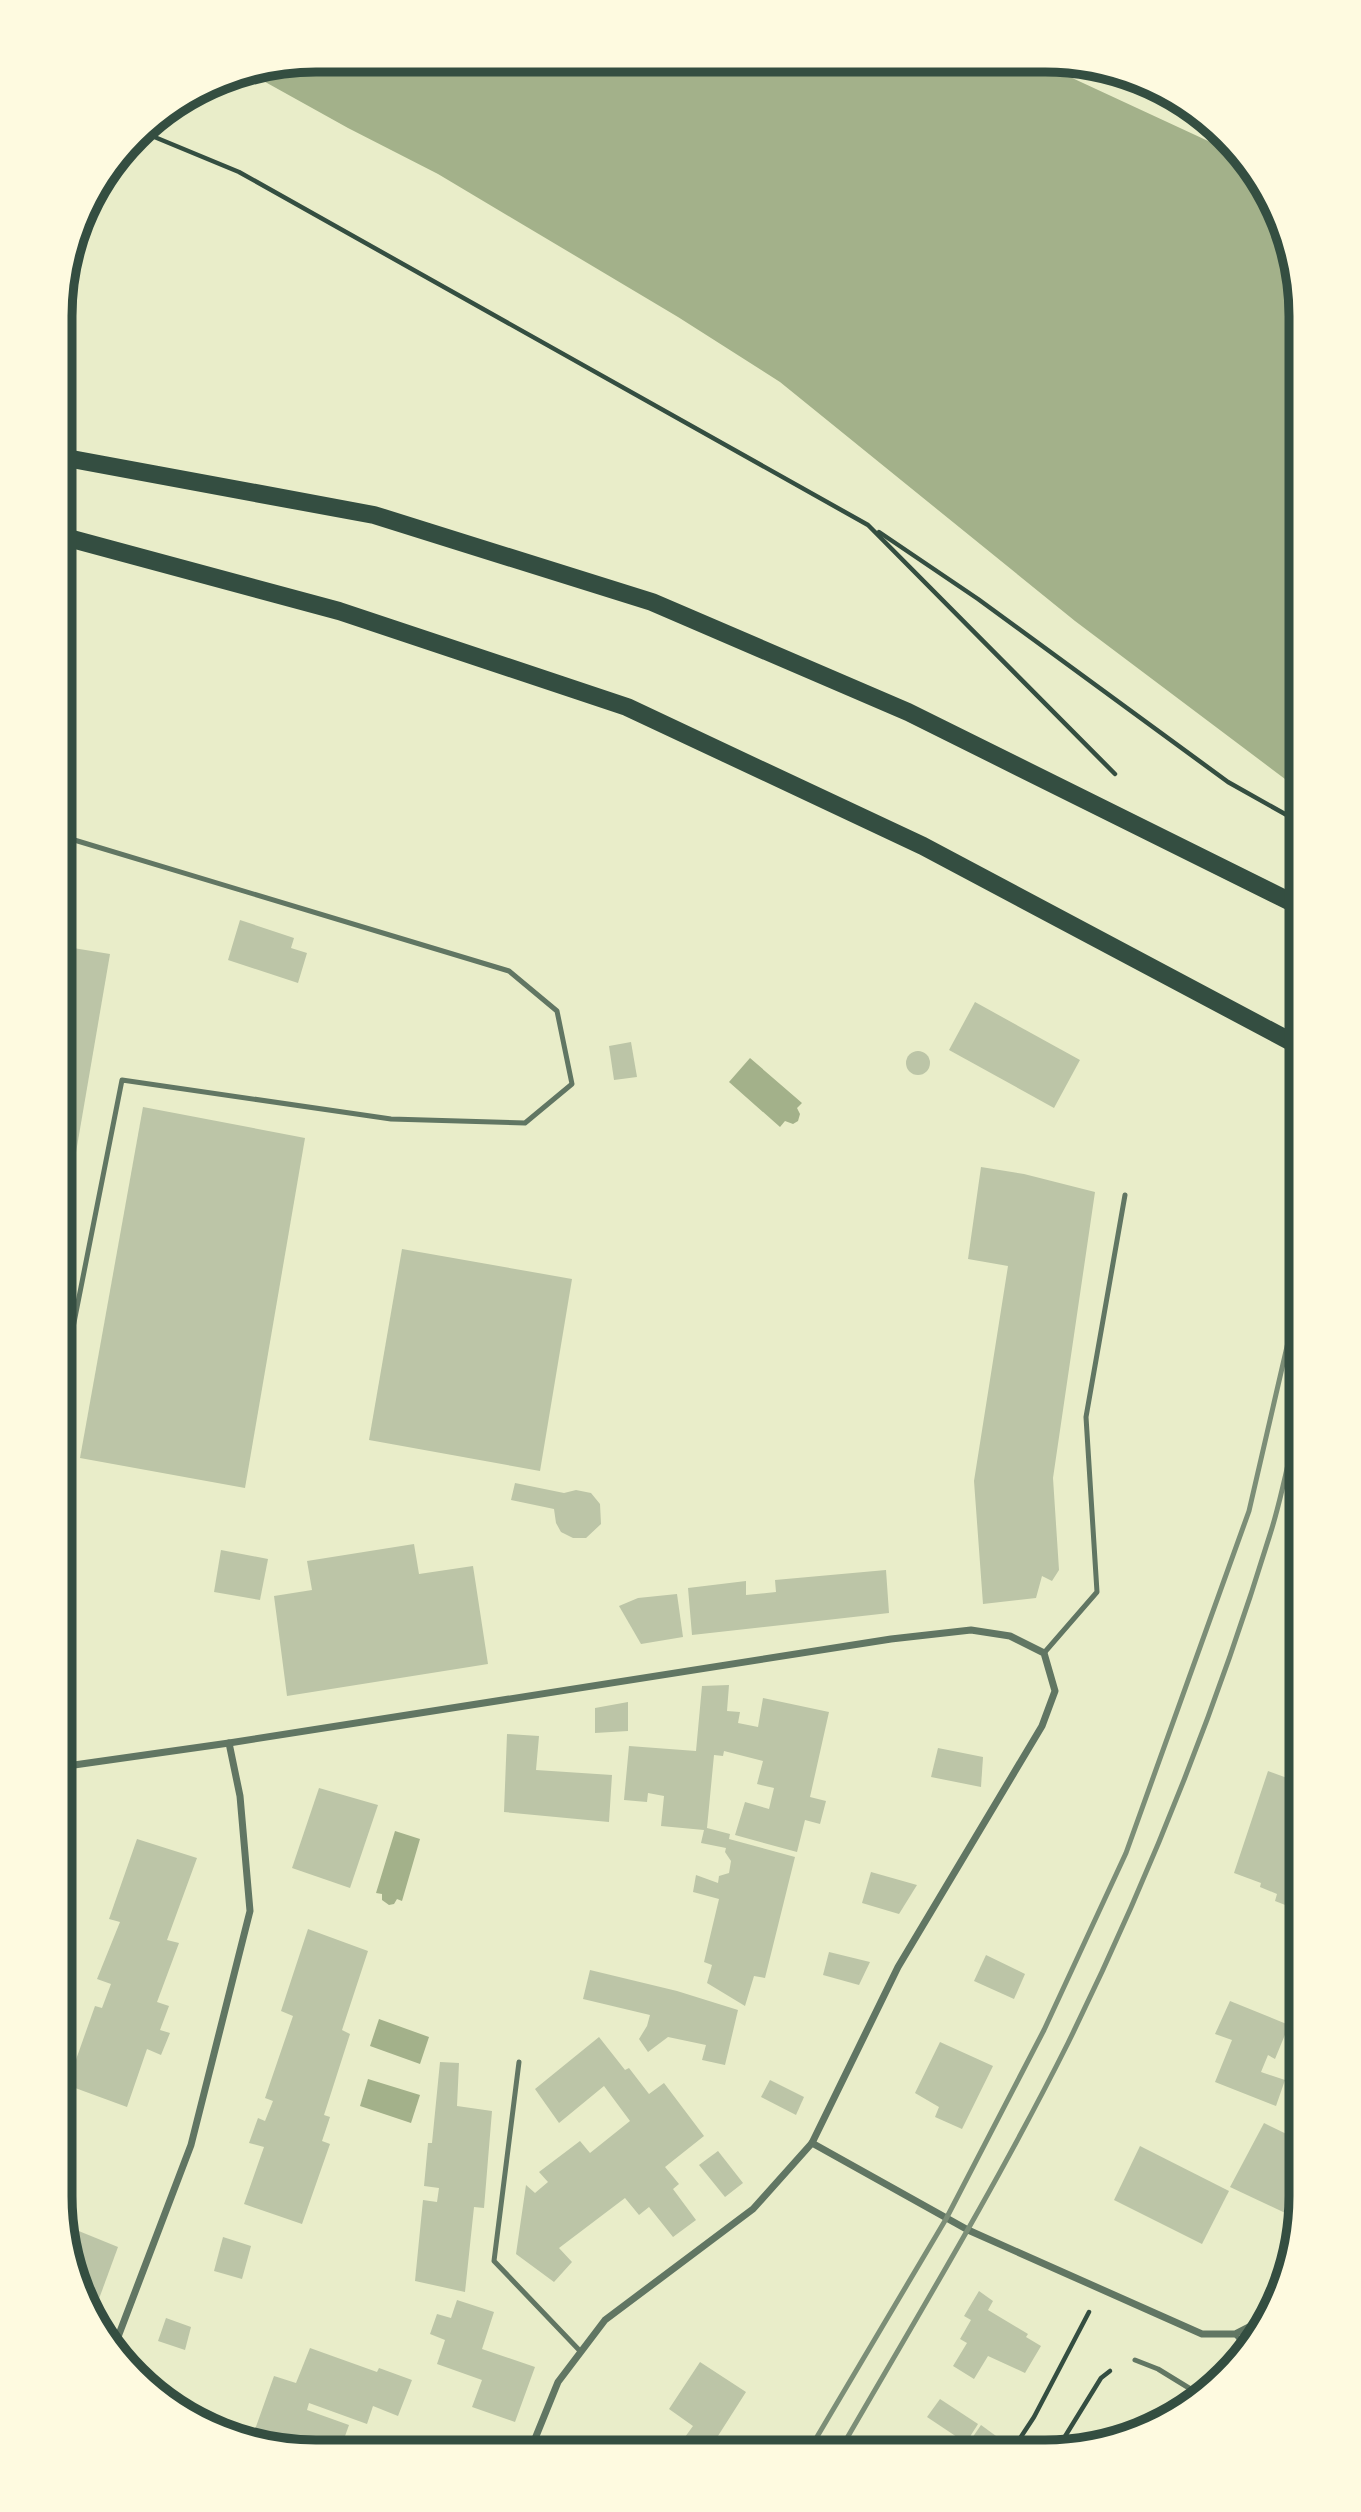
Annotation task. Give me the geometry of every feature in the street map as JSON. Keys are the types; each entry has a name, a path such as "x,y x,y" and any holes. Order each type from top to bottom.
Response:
{"main road":[{"path":"72,459 374,515 652,602 908,712 1289,901"},
{"path":"72,539 339,611 627,707 923,846 1289,1041"}],"street":[{"path":"72,1765 891,1639 971,1630 1010,1636 1044,1653 1055,1691 1042,1726 898,1967 812,2143 753,2209 605,2320 558,2382 534,2440"},
{"path":"118,2338 191,2145 250,1911 240,1796 229,1743"},
{"path":"812,2143 968,2230 1202,2334 1235,2334 1252,2325"}],"lane":[{"path":"72,839 509,971 557,1011 572,1084 525,1123 391,1119 122,1080 72,1333"},
{"path":"1044,1653 1097,1592 1087,1417 1125,1195"},
{"path":"519,2062 494,2261 581,2352"},
{"path":"1235,2334 1241,2342"},
{"path":"1135,2360 1158,2369 1193,2390"}],"path":[{"path":"151,136 239,172 868,525 978,599 1228,782 1289,816"},
{"path":"868,525 1118,778"},
{"path":"1019,2440 1034,2417 1100,2290"},
{"path":"1063,2440 1101,2378 1117,2366 1135,2360"}],"shaded area":[{"path":"315,72 1061,73 1221,147 1248,180 1264,208 1281,252 1287,283 1289,782 1075,621 780,382 678,317 438,174 259,79"},
{"path":"750,1058 802,1103 797,1108 800,1114 798,1121 793,1124 785,1121 780,1127 729,1082"},
{"path":"395,1831 420,1839 402,1901 397,1899 394,1904 389,1905 382,1900 382,1894 376,1893"},
{"path":"379,2019 429,2037 420,2064 370,2046"},
{"path":"368,2079 420,2095 411,2123 360,2106"}],"building":[{"path":"240,920 294,938 291,948 307,953 298,983 228,960"},
{"path":"72,948 110,954 72,1176"},
{"path":"975,1002 1080,1060 1054,1108 949,1050"},
{"path":"631,1042 637,1077 614,1080 609,1046"},
{"path":"918,1051 926,1055 930,1063 926,1071 918,1075 910,1071 906,1063 910,1055"},
{"path":"143,1107 305,1138 245,1488 80,1458"},
{"path":"981,1167 1024,1174 1095,1192 1053,1478 1059,1570 1052,1581 1042,1576 1036,1598 983,1604 974,1481 1008,1266 968,1259"},
{"path":"402,1249 572,1279 540,1471 369,1440"},
{"path":"515,1483 564,1493 576,1490 591,1493 600,1504 601,1524 586,1538 573,1538 561,1532 556,1523 554,1509 511,1500"},
{"path":"414,1544 419,1574 473,1566 488,1664 287,1696 274,1596 312,1590 307,1561"},
{"path":"221,1550 268,1559 260,1600 214,1592"},
{"path":"886,1570 889,1613 692,1635 688,1588 746,1581 746,1595 776,1592 775,1580"},
{"path":"677,1594 683,1637 641,1644 619,1606 638,1598"},
{"path":"729,1685 727,1711 740,1712 738,1723 758,1727 763,1698 829,1712 810,1797 826,1801 820,1824 805,1820 797,1852 735,1835 745,1802 769,1809 774,1788 757,1784 763,1761 724,1751 723,1756 714,1755 707,1828 730,1834 729,1839 795,1857 765,1978 754,1976 745,2006 707,1983 712,1965 704,1962 719,1899 693,1892 696,1875 718,1883 719,1876 729,1873 731,1861 725,1852 726,1848 701,1843 704,1830 661,1826 664,1796 648,1793 647,1802 624,1800 629,1746 696,1751 702,1686"},
{"path":"628,1702 628,1731 595,1733 595,1708"},
{"path":"507,1734 539,1736 536,1770 612,1775 609,1822 504,1812"},
{"path":"938,1748 983,1757 981,1787 931,1777"},
{"path":"1268,1771 1289,1779 1289,1906 1275,1901 1277,1894 1260,1887 1261,1883 1234,1873"},
{"path":"319,1788 378,1805 350,1888 292,1868"},
{"path":"137,1839 197,1858 167,1940 179,1943 157,2002 169,2006 160,2030 170,2033 161,2055 147,2049 127,2107 72,2087 72,2071 95,2006 102,2008 111,1984 97,1979 120,1922 109,1919"},
{"path":"871,1872 917,1885 899,1914 862,1903"},
{"path":"308,1929 368,1951 342,2030 350,2034 324,2115 330,2117 322,2141 330,2144 302,2224 244,2204 264,2147 249,2143 258,2118 265,2121 273,2101 265,2098 293,2016 281,2011"},
{"path":"829,1952 870,1962 859,1985 823,1975"},
{"path":"986,1955 1025,1974 1014,1999 974,1981"},
{"path":"590,1970 677,1991 738,2010 725,2065 702,2060 706,2045 668,2037 648,2052 639,2039 650,2015 583,1999"},
{"path":"1230,2001 1289,2025 1275,2059 1268,2055 1261,2072 1285,2080 1276,2106 1215,2082 1232,2040 1215,2034"},
{"path":"599,2037 625,2070 629,2068 649,2094 664,2083 704,2136 665,2167 679,2184 673,2189 696,2220 673,2237 649,2207 639,2215 625,2198 559,2248 572,2262 554,2282 516,2254 526,2185 535,2193 548,2182 539,2172 580,2141 590,2153 630,2121 604,2086 559,2123 535,2089"},
{"path":"940,2042 993,2066 962,2129 935,2117 939,2107 915,2093"},
{"path":"440,2062 459,2063 457,2106 492,2111 484,2208 474,2207 465,2292 415,2281 423,2200 437,2202 439,2188 424,2186 428,2143 432,2143"},
{"path":"770,2080 804,2097 796,2115 761,2097"},
{"path":"1264,2123 1289,2135 1289,2215 1230,2187"},
{"path":"1140,2146 1229,2191 1202,2244 1114,2200"},
{"path":"718,2151 743,2183 725,2197 699,2165"},
{"path":"74,2229 118,2247 97,2304 80,2260"},
{"path":"223,2237 251,2246 242,2279 214,2271"},
{"path":"979,2291 993,2301 988,2310 1028,2334 1026,2337 1041,2346 1025,2373 988,2356 974,2379 953,2366 967,2343 960,2339 971,2320 964,2316"},
{"path":"457,2300 494,2312 482,2349 535,2367 515,2422 472,2407 482,2380 437,2364 445,2340 430,2334 437,2314 451,2318"},
{"path":"166,2318 191,2327 185,2350 158,2341"},
{"path":"310,2348 377,2372 379,2368 412,2380 398,2416 373,2406 367,2424 309,2403 307,2410 349,2425 344,2440 283,2438 254,2432 274,2376 296,2383"},
{"path":"700,2362 746,2392 715,2440 691,2440 685,2437 693,2426 669,2409"},
{"path":"940,2399 978,2424 968,2440 962,2440 927,2417"},
{"path":"981,2425 1002,2440 971,2440"}],"railway":[{"path":"815,2440 946,2219 1044,2030 1126,1853 1249,1511 1289,1338"},
{"path":"846,2440 1014,2147 1098,1981 1154,1854 1229,1660 1276,1513 1289,1461"}]}
